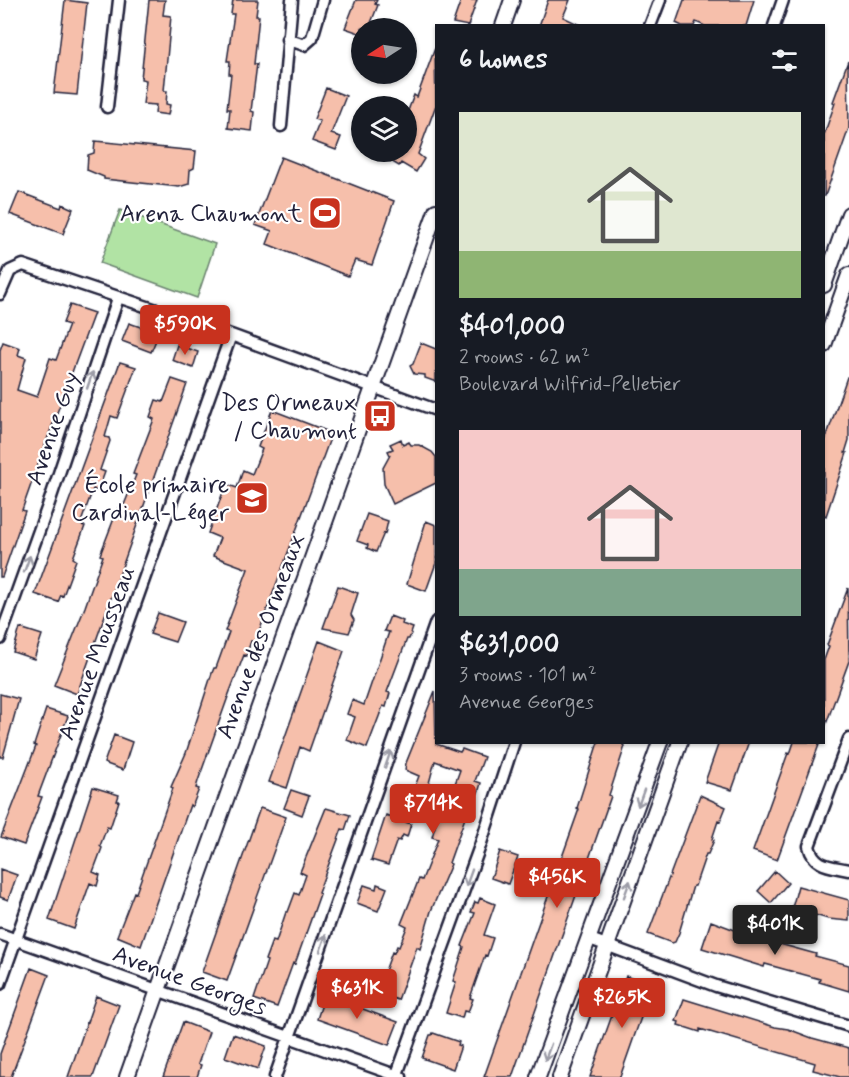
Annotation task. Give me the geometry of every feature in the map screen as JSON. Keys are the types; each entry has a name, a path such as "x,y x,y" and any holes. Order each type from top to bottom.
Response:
{"street":[{"path":"107,107 119,0"},
{"path":"281,126 292,0"},
{"path":"287,39 304,45 312,38 323,0"},
{"path":"504,24 513,0"},
{"path":"651,24 660,0"},
{"path":"775,24 783,0"},
{"name":"Avenue des Ormeaux","path":"127,1077 435,214"},
{"path":"825,282 849,214"},
{"path":"0,294 10,271 23,265 231,335 435,410"},
{"path":"825,342 849,275"},
{"name":"Avenue Guy","path":"0,639 49,503 118,298"},
{"name":"Avenue Mousseau","path":"0,984 231,335"},
{"path":"275,1077 435,625"},
{"path":"849,739 809,846 812,856 821,864 849,870"},
{"path":"398,1076 480,846 513,744"},
{"path":"538,1077 659,744"},
{"path":"560,1077 679,744"},
{"name":"Avenue Georges","path":"0,934 398,1076"},
{"path":"590,939 716,986 849,1026"}],"green space":[{"path":"120,210 215,244 197,298 100,263"}],"building":[{"path":"65,0 87,3 77,95 54,93"},
{"path":"149,0 165,0 163,15 171,16 164,91 167,91 166,104 170,105 168,115 155,113 156,105 143,104 146,80 141,79"},
{"path":"233,0 258,0 256,16 259,16 254,64 257,64 251,111 254,112 252,131 228,128 230,109 227,109 231,74 229,74 230,61 227,61 234,14 231,14"},
{"path":"356,0 377,0 375,4 378,5 373,18 351,18 351,30 345,28"},
{"path":"461,0 477,0 469,24 453,23"},
{"path":"548,0 570,0 563,17 578,24 540,24"},
{"path":"684,0 754,0 747,24 676,23"},
{"path":"435,48 435,108 418,154 424,159 416,172 401,163 399,166 392,162 417,162 417,97"},
{"path":"848,61 849,128 825,196 825,132 835,103 833,102"},
{"path":"326,88 346,96 331,134 341,137 336,150 312,141 320,121 314,119"},
{"path":"95,141 196,151 194,168 190,170 189,184 179,187 104,179 87,170 88,155 94,153"},
{"name":"Arena Chaumont","path":"281,157 394,201 372,265 355,260 348,276 267,244 272,231 255,225"},
{"path":"19,192 61,208 62,204 73,209 63,234 10,214"},
{"path":"70,305 94,313 22,510 25,511 2,577 0,577 0,350 3,342 20,348 18,355 26,358 17,390 37,397 50,358 56,360 69,325 63,323"},
{"path":"129,323 155,332 153,338 156,340 151,352 122,341"},
{"path":"421,343 435,349 435,382 425,378 425,375 414,374 410,366 413,364"},
{"path":"177,345 198,352 193,368 172,360"},
{"path":"120,362 136,367 117,418 111,416 105,437 110,441 100,470 105,472 98,491 93,489 80,525 85,526 73,558 76,560 63,596 61,595 58,602 35,594"},
{"path":"847,377 849,377 849,440 845,453 847,453 826,516 825,516 825,441"},
{"path":"172,379 187,384 77,694 54,685 85,607 103,556 100,555 118,508 122,510 136,475 133,474 154,419 150,417 156,400 163,402"},
{"path":"272,410 332,433 255,642 251,641 246,656 244,655 229,694 198,781 196,788 199,789 192,807 190,805 141,946 117,936 134,892 136,893 173,788 171,787 186,753 212,673 229,632 225,631 248,569 213,556 220,538 208,533 226,484 237,488 243,470 252,474 262,449 258,447"},
{"path":"401,439 403,445 409,442 411,445 419,445 435,456 435,483 393,504 384,484 383,468 390,455 388,451 393,449 390,444"},
{"path":"367,514 388,521 385,534 376,552 367,548 368,545 357,541"},
{"path":"426,521 435,525 435,566 426,591 407,584"},
{"path":"338,586 358,593 351,615 354,620 349,633 323,628"},
{"path":"848,588 849,661 825,727 825,657 829,646 827,645"},
{"path":"158,613 183,622 175,642 150,634"},
{"path":"390,616 413,628 387,692 390,693 386,707 383,706 367,748 347,740 355,717 347,714 352,700 364,705 389,632 384,631"},
{"path":"20,628 42,635 34,659 13,652"},
{"path":"319,641 344,651 309,751 300,747 287,788 269,782"},
{"path":"435,691 435,744 460,752 462,749 484,757 475,781 481,783 468,816 466,815 449,863 451,864 431,911 420,949 417,947 398,1000 377,993 392,952 394,953 397,946 399,947 407,927 401,924 438,839 432,837 441,806 412,794 419,776 405,770","holes":["435,761 460,770 452,792 429,783"]},
{"path":"0,694 19,699 3,757 0,757"},
{"path":"46,709 68,716 38,796 42,797 24,845 1,837 36,746 34,745"},
{"path":"114,735 132,742 123,770 104,763"},
{"path":"597,744 623,744 625,746 609,795 611,796 512,1077 484,1077 579,809 577,808"},
{"path":"718,744 748,744 732,790 705,782"},
{"path":"793,744 819,744 777,860 753,851 788,753 790,754"},
{"path":"93,787 119,795 117,801 119,801 110,828 107,827 100,846 102,848 93,872 100,875 97,886 90,883 74,929 49,920"},
{"path":"291,790 309,796 302,815 284,808"},
{"path":"700,795 726,807 720,822 718,821 712,839 714,840 706,854 695,886 693,886 679,933 675,942 672,943 648,934"},
{"path":"260,808 286,817 227,981 202,972"},
{"path":"326,808 350,815 345,830 342,829 295,964 293,963 277,1007 254,999 272,941 276,942 295,893 299,895 306,875 300,872"},
{"path":"386,815 411,824 407,837 403,835 400,841 397,840 388,865 371,860"},
{"path":"500,851 518,857 508,884 491,878"},
{"path":"0,869 17,875 8,900 0,897"},
{"path":"775,871 788,883 771,903 758,891"},
{"path":"377,884 387,888 378,911 357,903 364,885 376,889"},
{"path":"798,886 849,900 849,921 828,919 792,908"},
{"path":"480,898 495,904 484,935 493,938 470,998 473,999 468,1012 464,1011 462,1018 446,1013 456,982 453,981 464,947 462,946 475,913 471,912 475,902 478,903"},
{"path":"711,921 751,936 849,965 849,991 819,982 820,979 765,964 764,967 702,948"},
{"path":"31,968 49,975 11,1077 0,1077 0,1054"},
{"path":"626,976 652,987 620,1077 590,1077"},
{"path":"325,995 398,1022 389,1045 317,1019"},
{"path":"96,996 119,1005 93,1077 68,1077"},
{"path":"684,999 849,1048 849,1077 813,1070 815,1063 700,1029 700,1032 678,1025 679,1022 676,1021"},
{"path":"183,1022 209,1032 198,1064 201,1065 197,1077 163,1077"},
{"path":"433,1033 459,1042 458,1045 461,1046 453,1069 422,1058 430,1035"},
{"path":"233,1034 266,1046 258,1069 225,1057"}],"place":[{"name":"Arena Chaumont","path":"325,213"},
{"name":"Des Ormeaux / Chaumont","path":"380,416"},
{"name":"École primaire Cardinal-Léger","path":"252,498"}]}
